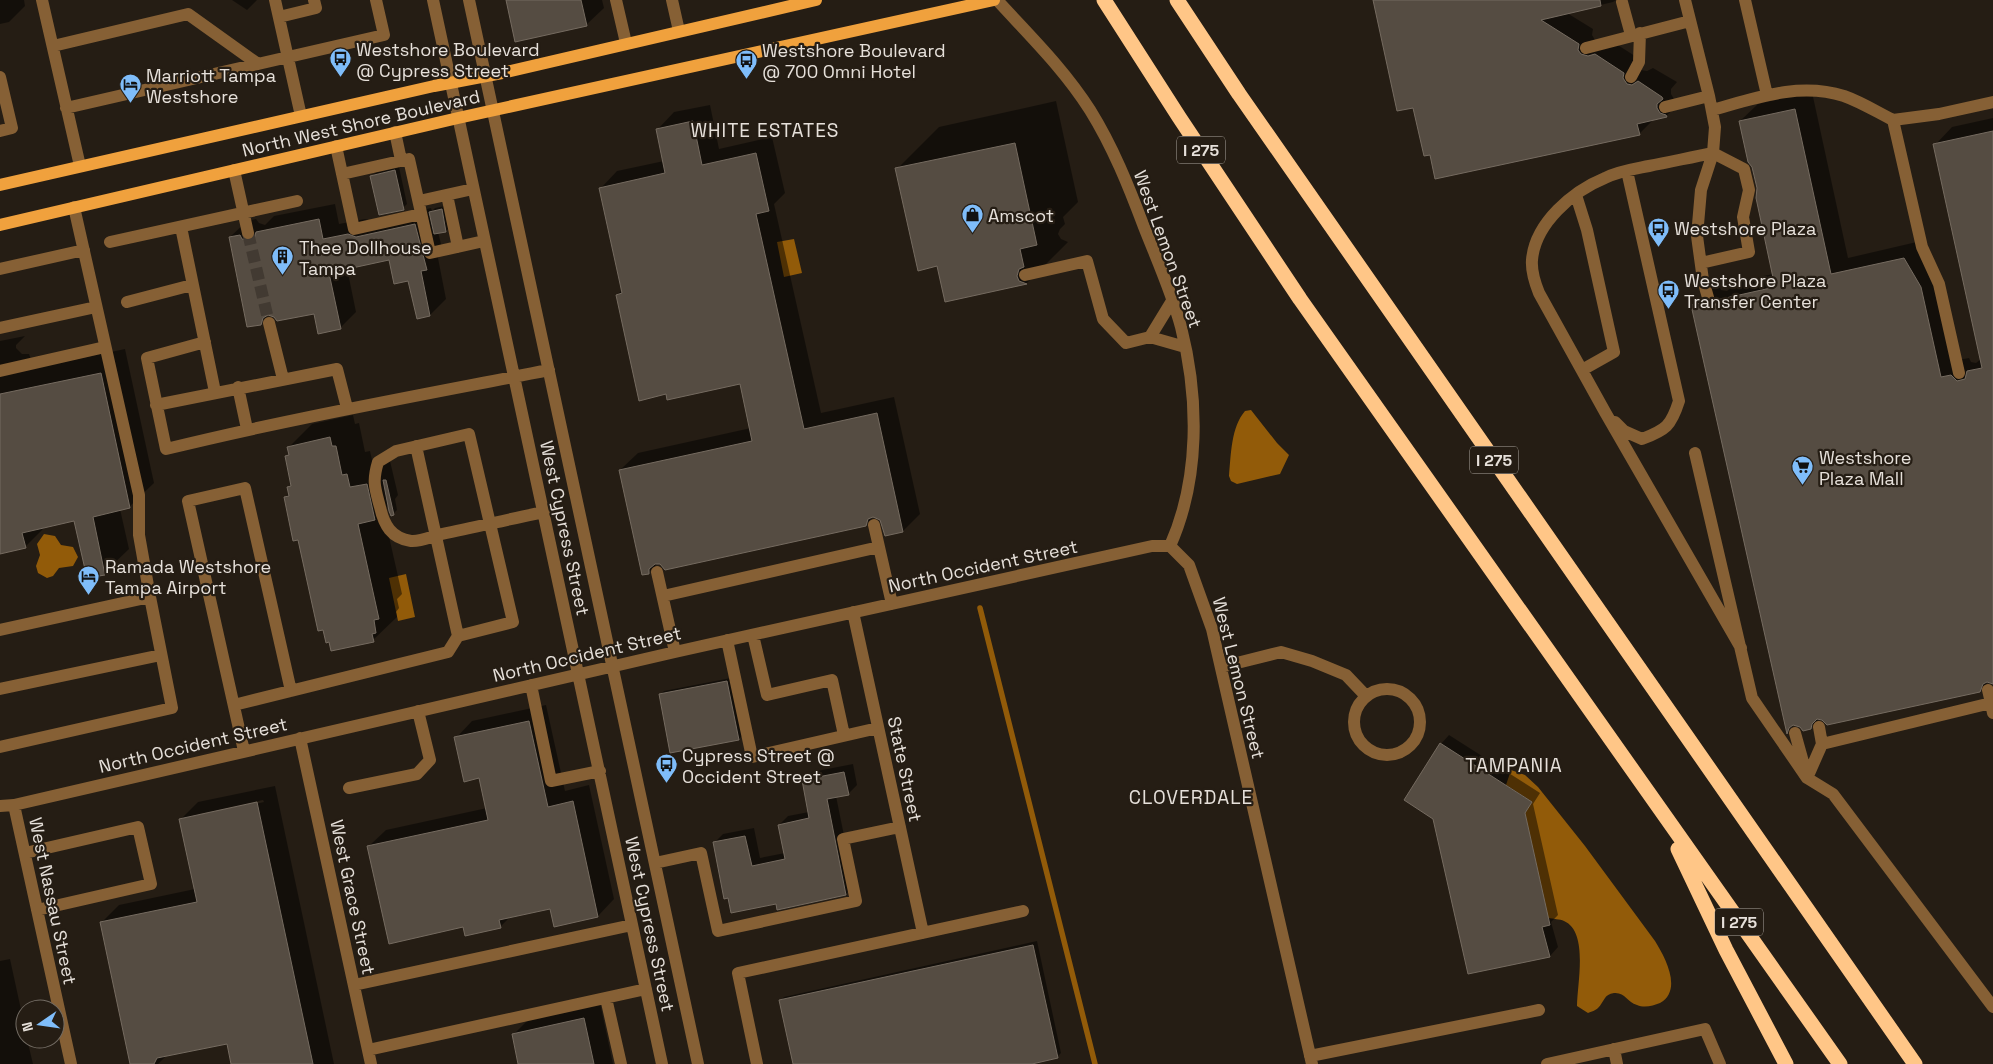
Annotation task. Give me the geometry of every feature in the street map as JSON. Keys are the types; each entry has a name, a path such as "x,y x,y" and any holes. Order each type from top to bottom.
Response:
{"highway":[{"name":"I 275","path":"1104,0 1300,299 1840,1064"},
{"name":"I 275","path":"1177,0 1347,250 1915,1064"},
{"path":"1639,780 1680,853 1726,950 1786,1064"}],"main road":[{"name":"North West Shore Boulevard","path":"0,184 451,82 486,76 816,0"},
{"name":"North West Shore Boulevard","path":"0,225 395,132 996,0"}],"street":[{"path":"42,0 80,166"},
{"path":"276,0 301,116"},
{"path":"279,17 316,8 314,0"},
{"path":"66,108 384,35 376,0"},
{"name":"West Cypress Street","path":"433,0 662,1064"},
{"name":"West Cypress Street","path":"469,0 698,1064"},
{"path":"616,0 626,43"},
{"path":"672,0 679,31"},
{"name":"West Lemon Street","path":"996,0 1054,60 1090,111 1109,144 1129,187 1181,327 1194,412 1192,454 1187,495 1179,524 1170,546 1189,565 1212,629 1311,1060"},
{"path":"1685,0 1715,127 1713,153 1702,190 1697,236 1709,301"},
{"path":"1745,0 1767,95"},
{"path":"1622,2 1635,34 1639,62 1631,77"},
{"path":"53,46 188,14 258,64"},
{"path":"1586,48 1690,21"},
{"path":"0,77 12,128 0,131"},
{"path":"1712,110 1767,95 1799,90 1821,91 1845,97 1893,120 1938,114 1993,102"},
{"path":"1665,107 1709,96"},
{"path":"1893,120 1922,247 1939,284 1959,373"},
{"path":"395,132 402,160"},
{"path":"336,146 354,229 420,208 447,195 473,189"},
{"path":"1701,263 1749,252 1743,217 1749,190 1744,169 1713,153 1605,177 1576,195 1555,213 1535,243 1532,261 1533,276 1539,293 1741,648"},
{"path":"342,174 409,159 430,253 484,241"},
{"path":"234,170 248,233"},
{"path":"1605,412 1624,431 1642,439 1663,431 1673,419 1679,401 1627,171"},
{"path":"447,195 458,247"},
{"path":"1576,195 1587,230 1614,352 1582,370"},
{"path":"110,242 297,201"},
{"path":"0,747 172,708 139,534 139,495 74,207"},
{"path":"181,227 215,392"},
{"path":"0,269 84,250"},
{"path":"1025,275 1087,262 1102,320 1126,343 1150,337 1185,347"},
{"path":"127,302 192,285"},
{"path":"1150,337 1172,301"},
{"path":"0,328 96,307"},
{"path":"269,323 283,379"},
{"path":"205,342 147,358 166,449 247,429 347,408 549,370"},
{"path":"0,371 105,346"},
{"path":"156,405 337,369 347,408"},
{"path":"238,388 247,429"},
{"path":"234,705 448,652 458,636 513,622 492,523 469,434 396,451 378,462 373,479 384,524 393,534 412,541 492,523 544,512"},
{"path":"416,446 458,636"},
{"path":"1695,453 1752,698 1807,778 1833,794 1993,1007"},
{"path":"244,752 188,501 245,488 290,691"},
{"path":"874,525 892,604"},
{"name":"North Occident Street","path":"0,806 14,805 753,634 1152,546 1170,546"},
{"path":"663,596 879,547"},
{"path":"657,572 675,652"},
{"path":"0,630 150,598"},
{"name":"State Street","path":"853,612 923,933"},
{"path":"753,634 767,695 832,680 844,735"},
{"path":"727,640 752,757 878,728"},
{"path":"1221,667 1281,652 1312,661 1346,675 1366,696"},
{"path":"0,689 161,655"},
{"path":"531,685 551,781 600,770"},
{"path":"1380,690 1396,690 1406,695 1413,702 1418,711 1419,733 1406,750 1395,755 1384,756 1373,753 1364,747 1357,737 1353,726 1358,704 1366,696 1380,690"},
{"path":"1822,744 1992,708 1988,690"},
{"path":"349,788 417,774 430,760 418,711"},
{"path":"1807,778 1822,744 1819,727"},
{"path":"1795,733 1807,778"},
{"name":"West Grace Street","path":"300,738 371,1064"},
{"name":"West Nassau Street","path":"14,805 71,1064"},
{"path":"25,853 138,827 151,884 38,910"},
{"path":"656,863 701,853 718,931 856,901 843,840 900,827"},
{"path":"757,1064 738,973 1023,911"},
{"path":"354,984 632,926"},
{"path":"368,1050 646,989"},
{"path":"606,998 621,1064"},
{"path":"1311,1060 1539,1010"},
{"path":"1547,1064 1704,1029 1720,1064"},
{"path":"1614,1049 1618,1064"}],"shaded area":[{"path":"794,239 802,273 784,277 777,242"},
{"path":"1251,410 1289,455 1280,474 1237,484 1231,481 1229,476 1232,442 1240,418 1245,411"},
{"path":"44,534 55,536 61,545 73,547 78,557 73,566 59,568 53,576 47,578 38,573 36,566 40,555 37,544"},
{"path":"406,574 415,617 398,621 389,578"},
{"path":"1511,770 1525,775 1538,787 1585,846 1655,941 1667,964 1671,982 1667,997 1660,1003 1640,1006 1634,1004 1621,994 1614,993 1608,995 1598,1008 1589,1013 1577,1006 1580,959 1577,936 1572,927 1564,921 1548,918 1525,813 1532,802 1506,785"}],"building":[{"path":"506,0 581,0 587,26 515,42"},
{"path":"1373,0 1600,0 1601,6 1541,20 1579,44 1578,50 1581,54 1588,56 1595,54 1624,73 1623,78 1627,84 1632,85 1638,81 1662,97 1663,99 1657,104 1657,108 1660,113 1667,117 1637,124 1640,135 1435,179 1430,155 1424,156 1413,108 1397,111"},
{"path":"1795,109 1831,274 1904,258 1921,287 1941,377 1951,375 1957,381 1965,379 1967,371 1982,368 1933,144 1993,131 1993,684 1987,682 1983,684 1980,692 1827,725 1822,720 1817,719 1812,724 1811,729 1803,731 1800,727 1793,725 1789,728 1787,734 1691,305 1701,303 1704,307 1711,309 1715,306 1717,300 1775,287 1756,198 1757,188 1752,167 1748,162 1739,121"},
{"path":"693,121 702,165 756,153 769,211 756,214 804,429 877,413 903,532 885,536 880,520 873,517 868,519 866,526 665,570 660,564 655,564 649,569 649,574 642,575 619,470 752,441 740,384 667,400 666,394 639,401 616,295 622,293 599,188 665,173 656,129"},
{"name":"Amscot","path":"1015,143 1037,245 1020,249 1024,267 1019,269 1017,276 1019,281 1027,284 945,302 937,266 918,271 895,168"},
{"path":"395,170 404,210 379,215 370,176"},
{"path":"442,209 446,232 434,234 429,212"},
{"name":"Thee Dollhouse Tampa","path":"319,219 323,239 348,234 356,237 415,224 427,270 421,271 430,316 417,319 408,281 394,284 389,260 329,273 341,329 318,334 314,314 277,321 274,317 268,315 263,318 261,325 247,327 229,237 240,235 242,239 249,241 254,239 256,232"},
{"path":"101,373 130,508 93,517 105,575 87,578 74,521 22,533 26,548 0,554 0,394"},
{"path":"330,437 332,446 336,446 342,475 347,474 350,487 367,484 375,520 358,524 379,619 374,620 376,633 372,634 374,642 331,651 329,642 326,643 323,630 318,631 298,540 293,541 284,497 289,496 287,487 291,486 285,456 289,455 287,447"},
{"path":"383,480 386,480 394,515 391,516 389,511"},
{"path":"727,681 739,740 670,753 659,694"},
{"path":"529,721 548,807 573,801 598,917 554,927 550,909 499,920 501,928 465,936 463,927 389,944 367,846 488,820 479,778 464,782 454,737"},
{"path":"1440,743 1532,802 1525,813 1550,925 1542,927 1550,957 1468,974 1433,819 1404,800"},
{"path":"844,772 849,795 827,799 846,895 777,910 776,904 731,913 728,898 724,899 713,842 745,836 752,866 785,859 778,825 809,818 802,780"},
{"path":"257,802 313,1064 231,1064 227,1044 157,1058 154,1064 130,1064 100,922 197,902 179,819"},
{"path":"1033,945 1058,1058 1032,1064 793,1064 779,1000"},
{"path":"584,1018 594,1064 518,1064 512,1034"}],"waterway":[{"path":"980,608 1095,1064"}],"tunnel":[{"path":"248,233 269,323"}],"place":[{"name":"Westshore Boulevard @ Cypress Street","path":"340,78"},
{"name":"Westshore Boulevard @ 700 Omni Hotel","path":"746,79"},
{"name":"Marriott Tampa Westshore","path":"130,104"},
{"name":"Amscot","path":"972,234"},
{"name":"Westshore Plaza","path":"1658,247"},
{"name":"Thee Dollhouse Tampa","path":"283,276"},
{"name":"Westshore Plaza Transfer Center","path":"1668,309"},
{"name":"Westshore Plaza Mall","path":"1803,486"},
{"name":"Ramada Westshore Tampa Airport","path":"89,595"},
{"name":"Cypress Street @ Occident Street","path":"666,784"}],"district":[{"name":"WHITE ESTATES","path":"765,130"},
{"name":"TAMPANIA","path":"1514,765"},
{"name":"CLOVERDALE","path":"1191,797"}]}
